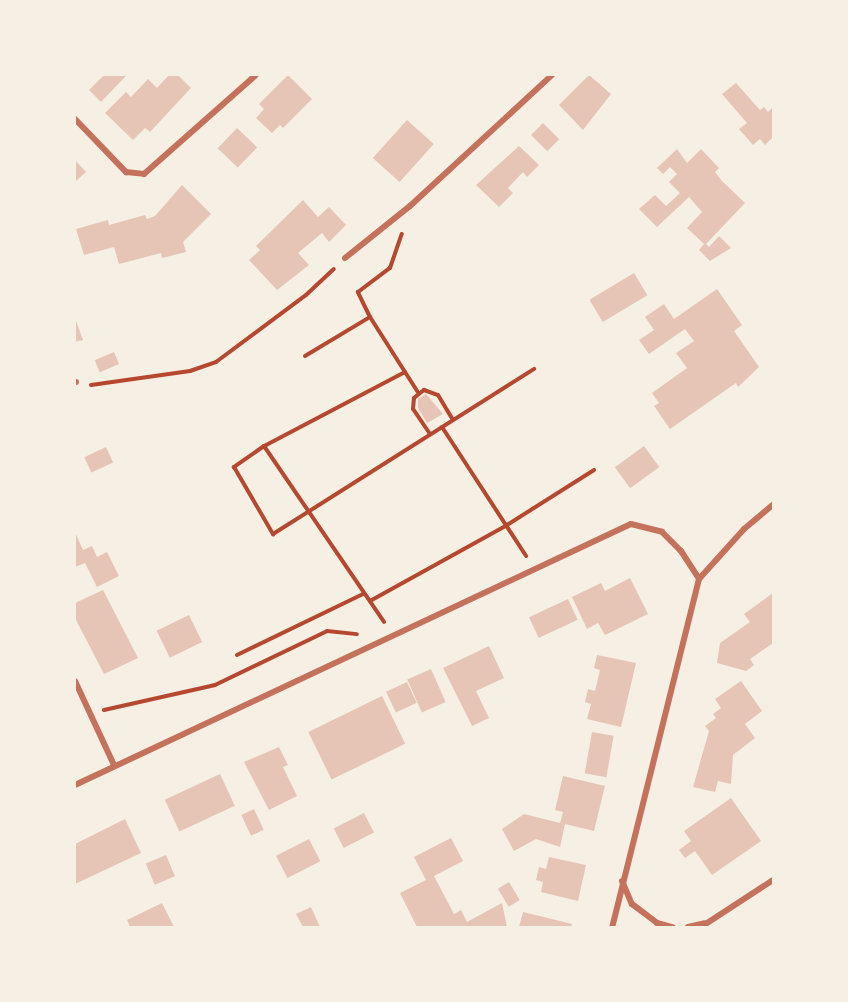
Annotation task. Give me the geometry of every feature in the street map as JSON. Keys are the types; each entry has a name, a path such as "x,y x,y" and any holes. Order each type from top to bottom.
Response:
{"street":[{"path":"75,119 126,172 144,174 255,75"},
{"path":"345,258 410,206 552,75"},
{"path":"612,927 699,579 744,529 773,505"},
{"path":"75,785 631,524 662,532 681,551 699,579"},
{"path":"75,681 92,713 114,765"},
{"path":"622,880 632,904 657,923 672,927"},
{"path":"688,927 703,925 773,880"}],"path":[{"path":"400,238 390,268 358,292 370,316 419,394"},
{"path":"75,382 93,385 157,376 216,362 306,295 345,258"},
{"path":"305,356 370,316"},
{"path":"405,372 264,446 234,466 273,534 534,369"},
{"path":"430,434 413,409 414,398 424,390 438,395 453,420"},
{"path":"442,427 507,525 533,570"},
{"path":"264,446 310,511 391,636"},
{"path":"370,601 507,525 594,470"},
{"path":"237,655 363,594"},
{"path":"92,713 215,685 327,631 391,636"}],"building":[{"path":"104,75 127,75 101,102 89,90"},
{"path":"169,75 178,75 191,88 150,132 145,128 133,140 105,113 126,92 131,97 148,79 157,88"},
{"path":"288,75 312,99 283,128 280,125 272,133 256,118 264,109 259,104"},
{"path":"589,75 611,94 583,130 559,105"},
{"path":"736,83 760,110 764,107 768,112 773,107 773,137 765,145 760,139 753,145 739,129 747,123 722,94"},
{"path":"407,120 434,144 400,182 373,158"},
{"path":"543,123 559,139 547,151 531,135"},
{"path":"237,128 257,147 238,168 218,148"},
{"path":"519,146 539,165 527,177 523,172 508,188 513,193 499,207 476,185"},
{"path":"677,149 687,163 701,149 719,168 715,172 722,181 745,203 706,244 709,247 719,236 731,248 710,261 699,250 704,244 687,228 702,212 689,197 657,227 639,209 655,195 666,206 680,193 669,182 677,174 670,167 663,174 657,168"},
{"path":"75,160 86,172 75,182"},
{"path":"182,185 211,214 183,242 186,252 162,258 161,253 119,264 114,247 84,255 76,229 108,220 109,225 145,215 147,219 155,216"},
{"path":"303,200 318,217 329,207 346,225 329,242 322,233 298,253 309,265 277,290 249,260 260,250 256,246"},
{"path":"634,273 647,295 603,322 589,300"},
{"path":"717,289 742,325 734,331 759,367 738,387 736,383 670,429 654,406 659,403 652,393 687,368 676,353 694,341 685,329 649,354 639,340 654,330 645,317 664,304 674,319"},
{"path":"75,318 83,340 75,342"},
{"path":"114,352 119,364 100,372 95,360"},
{"path":"426,394 443,414 427,423 418,408 418,399"},
{"path":"644,446 659,467 630,488 615,467"},
{"path":"106,447 113,462 91,473 84,457"},
{"path":"75,532 83,550 92,546 97,557 107,552 119,576 97,587 85,563 75,567"},
{"path":"630,578 648,614 605,635 598,623 587,629 572,597 601,583 605,591"},
{"path":"103,590 138,658 104,674 75,618 75,603"},
{"path":"773,593 773,643 750,659 754,665 746,671 717,663 720,643 750,622 744,614"},
{"path":"568,599 578,620 539,638 529,617"},
{"path":"189,615 202,642 170,658 157,631"},
{"path":"489,646 504,678 476,691 489,718 472,726 443,668"},
{"path":"597,655 636,663 621,727 587,719 591,704 585,702 588,689 595,691 600,670 594,668"},
{"path":"431,669 446,702 422,712 407,680"},
{"path":"741,681 762,711 745,724 755,738 733,755 731,784 718,781 715,792 693,787 709,731 705,726 716,718 713,714 721,708 715,699"},
{"path":"407,682 417,703 396,713 386,692"},
{"path":"382,696 405,744 332,780 308,732"},
{"path":"592,732 614,736 606,777 585,773"},
{"path":"279,747 288,765 283,767 297,796 269,810 244,762"},
{"path":"220,774 235,806 180,832 165,800"},
{"path":"563,776 605,786 594,831 565,824 560,847 536,839 514,851 502,829 524,814 560,823 563,812 555,810"},
{"path":"731,798 761,841 712,875 695,851 685,858 679,850 691,841 684,831"},
{"path":"254,809 264,830 251,836 241,815"},
{"path":"364,813 374,833 344,848 334,828"},
{"path":"125,819 141,853 75,884 75,844"},
{"path":"451,838 463,861 434,876 454,914 461,910 467,922 502,903 507,927 417,927 400,893 426,880 414,857"},
{"path":"309,839 320,861 287,878 276,856"},
{"path":"166,855 175,876 155,885 146,864"},
{"path":"549,857 586,865 578,901 541,892 543,882 536,880 539,867 546,869"},
{"path":"509,882 520,900 509,907 498,889"},
{"path":"162,903 174,927 130,927 127,920"},
{"path":"311,907 320,927 303,927 296,914"},
{"path":"523,912 572,924 571,927 519,927"}]}
